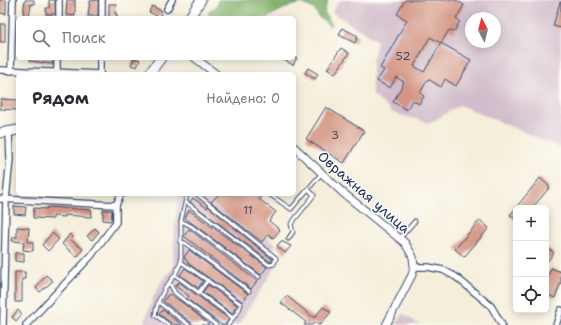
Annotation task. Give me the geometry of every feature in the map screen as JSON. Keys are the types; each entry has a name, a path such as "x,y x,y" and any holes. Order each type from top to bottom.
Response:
{"main road":[{"path":"190,16 201,0"},
{"path":"150,72 160,60"}],"street":[{"path":"10,71 13,0"},
{"path":"59,16 60,0"},
{"path":"102,0 102,16"},
{"path":"167,9 172,0"},
{"path":"0,70 57,72 57,60"},
{"path":"100,60 100,72"},
{"path":"197,60 211,72"},
{"path":"3,325 3,199 10,159 9,132"},
{"name":"Овражная улица","path":"296,149 321,174 400,238 408,247 414,267"},
{"path":"26,325 91,256 116,222 116,205 120,196"},
{"path":"3,199 116,205"},
{"path":"386,325 409,283 414,267 428,267 443,270 456,276 491,306 502,325"},
{"path":"556,325 561,310"}],"lane":[{"path":"272,196 290,209 321,174"},
{"path":"288,239 293,232 291,224 314,195 308,189"},
{"path":"169,325 155,315 158,302 165,288 170,284 181,262 180,221 187,196"},
{"path":"186,202 269,265 274,264 276,258 199,196"},
{"path":"180,221 191,226 259,277"},
{"path":"400,238 415,221"},
{"path":"180,242 185,242 249,291"},
{"path":"181,262 241,304 228,325"},
{"path":"175,275 233,318"},
{"path":"199,292 208,280"},
{"path":"170,284 175,293 216,325"},
{"path":"158,302 189,325"}],"shaded area":[{"path":"340,0 561,0 561,148 460,105 430,123 393,113 372,94 372,62 377,41 332,12"},
{"path":"179,196 213,196 276,244 272,250 281,258 238,325 147,325 144,323 153,298 161,282 173,268 175,223"},
{"path":"403,313 419,325 396,325"}],"green space":[{"path":"218,0 328,0 324,12 331,23 330,26 319,17 314,9 302,3 287,7 270,16 209,16 209,11 217,6"}],"building":[{"path":"0,0 6,0 6,14 0,13"},
{"path":"25,0 34,0 34,4 31,4 29,16 23,16"},
{"path":"49,0 55,0 55,14 46,14 46,8 49,8"},
{"path":"67,0 75,0 75,16 66,15"},
{"path":"98,0 98,16 88,16 90,1"},
{"path":"405,0 456,0 464,5 456,19 460,21 454,32 449,30 441,43 471,60 456,86 445,79 441,87 428,79 420,93 424,96 419,104 412,100 407,110 393,102 404,82 396,77 390,88 377,81 384,70 380,68 407,20 397,14","holes":["430,37 441,43 424,72 414,66"]},
{"path":"561,2 561,28 553,26"},
{"path":"109,4 116,4 115,14 117,14 117,16 109,16"},
{"path":"152,6 162,11 160,16 149,12"},
{"path":"0,24 5,24 5,42 0,42"},
{"path":"342,28 358,36 355,43 339,35"},
{"path":"341,48 349,53 335,74 327,69"},
{"path":"53,60 53,64 30,61"},
{"path":"133,60 140,60 137,67 131,65"},
{"path":"284,60 296,60 293,65"},
{"path":"308,68 318,74 315,79 305,73"},
{"path":"1,99 16,100 16,110 0,109"},
{"path":"326,107 364,131 344,163 306,139"},
{"path":"540,178 550,187 535,205 518,205"},
{"path":"217,196 261,196 259,199 276,212 269,221 280,230 273,238 268,234 262,242 211,202"},
{"path":"193,198 207,208 208,206 272,259 272,261 270,262 190,202"},
{"path":"14,206 26,207 25,215 14,214"},
{"path":"47,207 92,210 91,217 65,215 65,217 53,216 53,219 33,218 34,208 47,209"},
{"path":"103,210 112,210 111,221 103,220"},
{"path":"189,210 267,267 261,275 185,218"},
{"path":"480,220 489,228 464,257 455,249"},
{"path":"17,227 29,228 28,242 33,242 33,251 23,250 24,242 12,241 13,237 17,237"},
{"path":"95,228 99,232 92,240 87,236"},
{"path":"189,229 257,281 251,289 184,236"},
{"path":"52,233 59,239 48,251 42,245"},
{"path":"70,234 73,237 71,240 83,249 77,257 62,244"},
{"path":"281,241 291,246 285,253 277,246"},
{"path":"549,249 554,253 549,259"},
{"path":"189,250 248,294 243,302 189,264 184,257"},
{"path":"15,253 24,253 24,262 15,261"},
{"path":"185,268 203,281 198,288 180,275"},
{"path":"551,268 561,272 561,282 555,298 549,295 549,273"},
{"path":"15,272 25,272 25,279 22,279 22,302 15,302"},
{"path":"46,275 53,281 40,292 36,288"},
{"path":"179,282 229,319 225,325 222,325 187,299 189,296 175,286"},
{"path":"208,285 237,305 232,314 203,292"},
{"path":"169,294 183,303 210,325 194,325 163,301"},
{"path":"287,296 314,318 323,307 331,312 320,325 314,323 312,325 304,325 306,322 281,303"},
{"path":"18,310 22,314 16,321 12,317"},
{"path":"163,310 182,325 172,324 159,314"}]}
